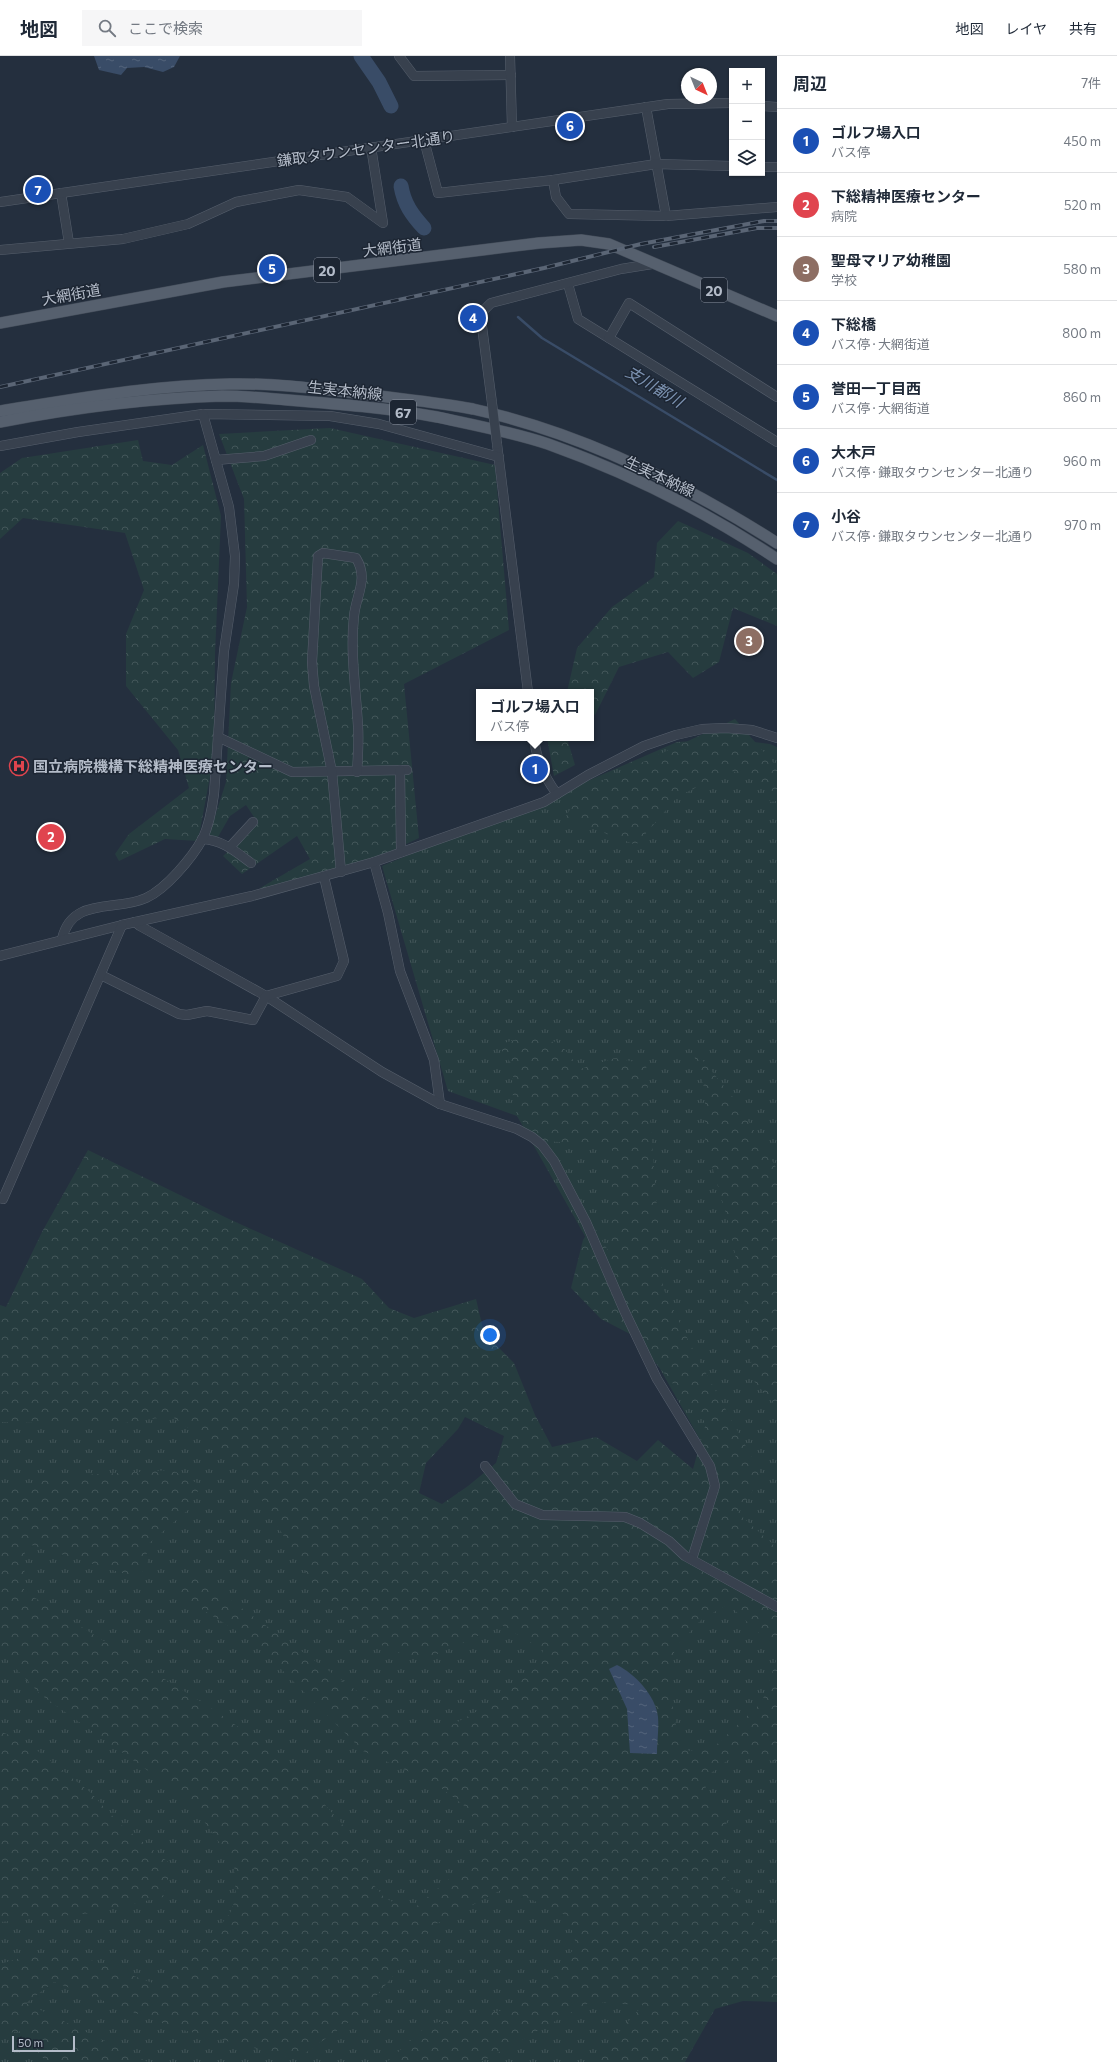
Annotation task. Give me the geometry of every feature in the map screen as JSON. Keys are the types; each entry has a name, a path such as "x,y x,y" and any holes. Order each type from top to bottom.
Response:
{"main road":[{"name":"大網街道","path":"0,323 222,282 563,240 581,240 609,244 625,249 652,264 777,316"},
{"name":"生実本納線","path":"0,411 136,391 229,384 298,387 450,405 502,416 575,439 615,455 657,474 698,496 777,543"},
{"name":"生実本納線","path":"0,422 112,405 222,396 315,401 421,414 502,431 547,444 604,466 678,499 722,524 777,559"}],"street":[{"path":"399,56 414,76 511,75"},
{"path":"510,56 512,127"},
{"path":"717,98 729,98"},
{"path":"765,100 777,101"},
{"path":"668,104 681,101"},
{"name":"鎌取タウンセンター北通り","path":"0,202 668,104 729,103"},
{"path":"765,106 777,107"},
{"path":"646,107 666,216"},
{"path":"424,140 438,193 553,180 656,164 729,166"},
{"path":"0,250 124,239 188,224 236,202 299,190 348,197 382,224 371,147"},
{"path":"765,167 777,167"},
{"path":"553,180 556,197 569,214 666,216 777,207"},
{"path":"60,193 69,243"},
{"path":"528,689 498,457 482,320 483,311 491,303 621,269 652,264"},
{"path":"568,284 578,319 777,442"},
{"path":"609,338 630,303 777,397"},
{"path":"0,446 78,432 203,414 330,416 379,424 498,457"},
{"path":"62,939 65,927 73,917 89,909 146,898 162,887 182,867 202,839 212,813 224,651 233,590 235,556 229,507 203,414"},
{"path":"216,460 264,456 311,440"},
{"path":"341,872 332,772 314,686 312,662 318,556 324,553 356,558 362,567 363,579 355,607 351,639 358,727 357,772"},
{"path":"0,956 62,939 252,896 374,862 544,802 644,746 676,735 702,729 726,728 752,730 777,738"},
{"path":"218,737 292,772 404,770 401,852"},
{"path":"534,741 535,749 548,782 556,794"},
{"path":"230,847 253,822"},
{"path":"202,839 215,839 230,847 251,864"},
{"path":"374,862 388,913 400,971 434,1060 440,1104"},
{"path":"101,975 179,1014 187,1015 206,1011 253,1020 266,996 337,976 344,961 324,877"},
{"path":"135,922 266,996 382,1072 440,1104 517,1129 532,1137 542,1145 554,1161 586,1222 624,1310 657,1379 710,1466 715,1486 692,1559"},
{"path":"0,1198 3,1199 122,925"},
{"path":"485,1466 515,1504 542,1515 625,1517 640,1523 669,1541 692,1559 777,1607"}],"green space":[{"path":"330,428 495,465 509,630 404,684 419,838 383,855 267,893 260,888 310,859 297,836 242,874 223,856 258,823 246,805 230,816 218,837 209,835 226,782 231,683 247,607 244,499 219,434"},
{"path":"138,440 143,461 172,465 203,445 221,516 215,654 214,755 198,841 165,839 119,861 115,854 129,834 189,788 178,750 126,686 126,634 144,590 125,533 23,518 0,539 0,473 22,458"},
{"path":"678,521 748,553 777,574 777,626 733,608 719,662 693,678 668,652 619,667 595,715 594,689 568,689 577,648 612,607 654,577 657,543"},
{"path":"735,719 777,767 777,801 770,802 772,786 732,771 678,796 636,845 565,818 581,791"},
{"path":"731,739 770,744 777,747 777,1960 603,2062 0,2062 0,1410 191,1407 367,1528 724,1482 517,1116 448,1091 382,866 677,742"},
{"path":"548,741 568,741 575,765 554,776"},
{"path":"537,1033 545,1043 558,1041 580,1069 615,1058 646,1064 663,1288 689,1342 762,1476 738,1513 777,1548 777,1650 728,1604 701,1620 675,1648 668,1680 677,1731 689,1751 715,1746 762,1702 777,1658 777,1761 732,1757 707,1776 705,1793 728,1819 723,1832 716,1862 759,1930 777,1926 777,2002 743,2001 715,2009 685,2062 592,2062 643,2005 590,2002 481,2062 387,2062 429,2024 505,2010 559,1973 576,1944 568,1916 505,1888 436,1924 363,2012 297,2059 175,2028 54,1982 26,2003 148,2062 46,2062 23,2031 0,2034 0,1964 34,1954 85,1958 161,1986 209,1940 230,1913 236,1898 234,1863 188,1799 41,1695 0,1652 0,1490 65,1476 172,1470 201,1485 188,1510 146,1546 148,1567 135,1577 25,1543 24,1591 211,1708 285,1759 363,1848 373,1884 385,1898 411,1911 475,1857 489,1843 467,1808 436,1784 363,1751 254,1642 168,1588 197,1576 411,1730 448,1727 487,1706 538,1666 543,1650 502,1625 431,1657 405,1655 369,1640 320,1596 240,1464 171,1416 112,1425 0,1422 0,1305 6,1307 42,1232 88,1150 229,1219 362,1279 389,1308 414,1318 476,1299 484,1333 514,1363 535,1415 552,1447 596,1437 637,1461 658,1440 693,1469 706,1423 632,1335 601,1319 571,1288 583,1240 592,1225 611,1255 612,1145 542,1141 517,1116 511,1086 515,1069 498,1045","holes":["465,1417 504,1436 496,1463 468,1486 442,1504 419,1493 426,1463 458,1429","617,1665 628,1670 639,1682 630,1753 627,1709 609,1669"]},
{"path":"691,1046 736,1101 777,1169 777,1407 752,1379 749,1323 729,1224 705,1142 705,1090"},
{"path":"0,1731 29,1744 90,1792 120,1824 172,1865 163,1897 92,1913 0,1922"}],"water":[{"path":"94,56 180,56 174,67 163,72 144,67 127,68 121,75 99,70"},
{"path":"617,1665 631,1674 644,1686 653,1701 658,1717 657,1754 630,1753 627,1709 609,1669"}],"waterway":[{"name":"支川都川","path":"361,56 379,82 391,106"},
{"name":"支川都川","path":"401,186 409,209 424,228"},
{"name":"支川都川","path":"518,317 542,338 777,480"}],"railway":[{"path":"0,387 544,268 641,244 764,221 777,221"},
{"path":"654,247 757,228 777,228"}],"place":[{"name":"大木戸","path":"570,126"},
{"name":"小谷","path":"38,190"},
{"name":"誉田一丁目西","path":"272,269"},
{"name":"下総橋","path":"473,318"},
{"name":"聖母マリア幼稚園","path":"749,641"},
{"name":"国立病院機構下総精神医療センター","path":"19,766"},
{"name":"ゴルフ場入口","path":"535,769"},
{"name":"下総精神医療センター","path":"51,837"}]}
